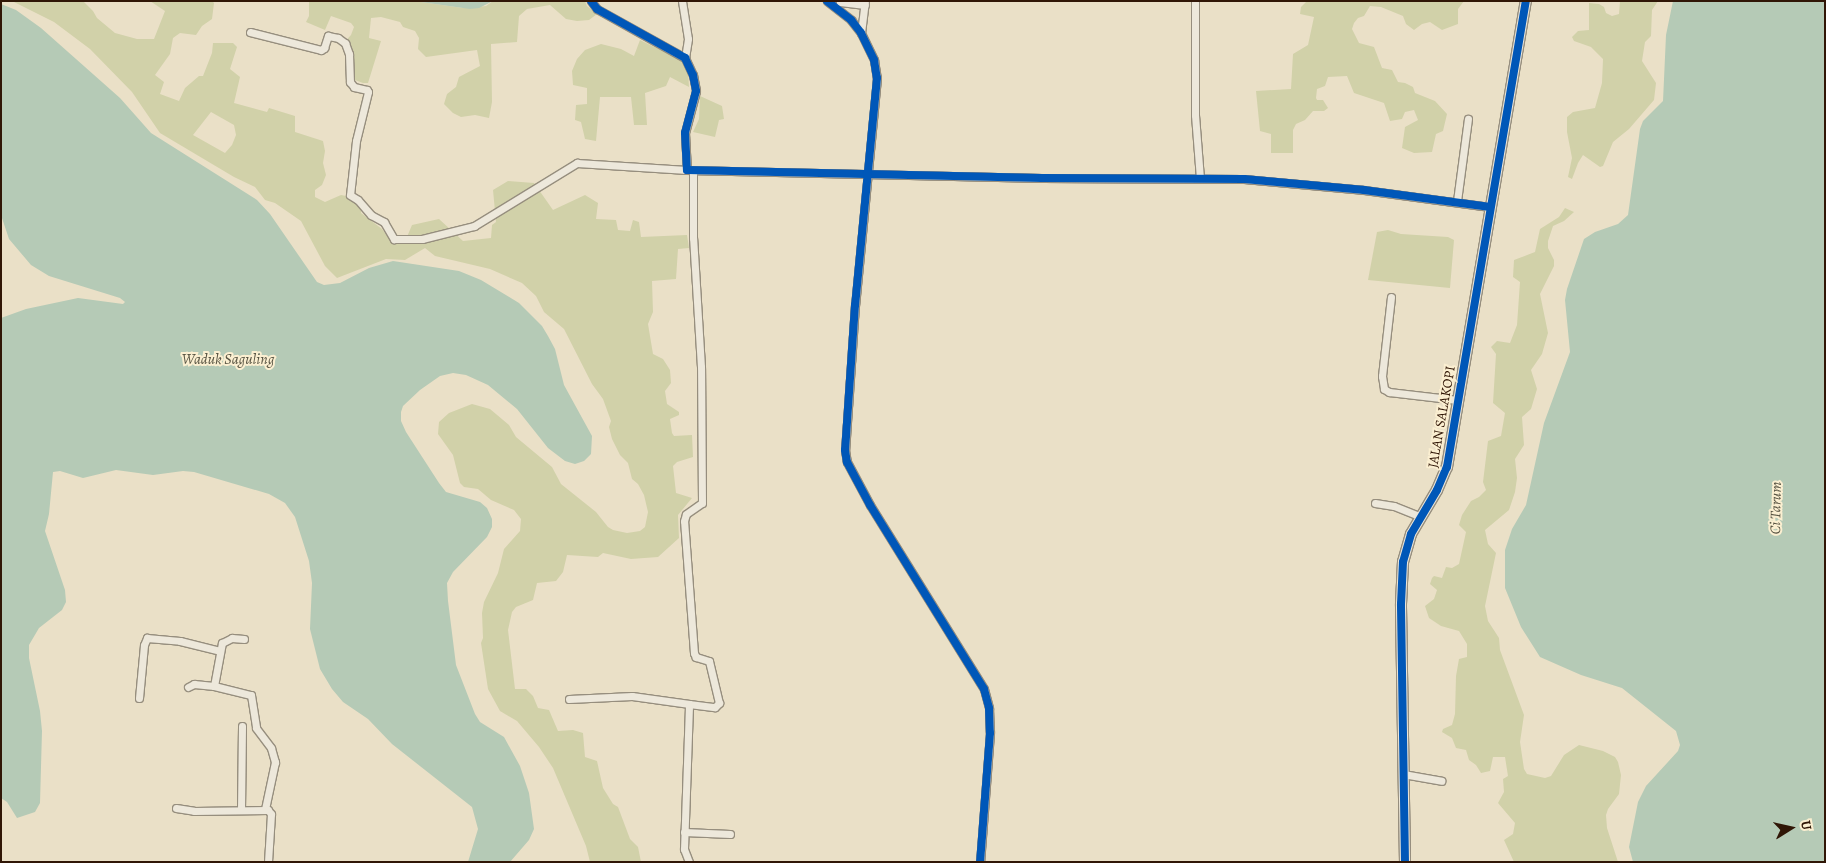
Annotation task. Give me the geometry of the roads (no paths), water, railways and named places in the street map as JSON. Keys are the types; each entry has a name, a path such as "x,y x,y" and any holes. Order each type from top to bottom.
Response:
{"street":[{"path":"591,1 597,9 685,58"},
{"path":"569,699 632,696 715,707 719,704 709,661 696,657 694,652 684,520 686,514 702,502 701,367 690,170 685,133 696,91 694,80 685,58 688,39 682,1"},
{"path":"827,1 851,20 861,33 874,60 877,78 855,305 846,459 866,498 984,689 990,726 980,862"},
{"path":"1195,1 1195,115 1200,178"},
{"name":"JALAN SALAKOPI","path":"1405,862 1401,598 1403,562 1410,538 1446,471 1526,1"},
{"path":"840,2 865,3 861,33"},
{"path":"250,32 321,50 324,48 328,36 338,38 345,43 349,54 350,82 354,87 368,92 356,141 350,195 358,200 371,215 384,222 394,239 422,239 474,226 577,164 690,170 867,172 1042,178 1200,178 1272,181 1457,201 1490,208"},
{"path":"1457,201 1468,119"},
{"path":"1391,296 1382,376 1384,389 1389,392 1458,400"},
{"path":"1375,503 1394,506 1421,517"},
{"path":"139,698 144,645 147,638 180,641 220,651"},
{"path":"214,686 220,651 226,641 232,638 244,639"},
{"path":"188,687 194,684 214,686 249,694 252,698 256,728 271,748 275,762 265,809"},
{"path":"689,862 684,849 684,832 690,704"},
{"path":"241,809 242,726"},
{"path":"1403,774 1441,781"},
{"path":"176,808 194,811 265,809 270,814 268,862"},
{"path":"684,832 730,834"}],"water":[{"path":"414,1 493,1 479,8 470,9"},
{"name":"Ci Tarum","path":"1673,1 1825,1 1825,862 1633,862 1629,847 1638,802 1646,786 1678,751 1680,745 1676,731 1622,688 1581,675 1540,657 1521,627 1505,588 1505,550 1512,529 1526,505 1544,423 1570,352 1565,300 1567,289 1584,239 1595,232 1618,224 1628,215 1640,129 1643,121 1663,101 1666,35"},
{"name":"Waduk Saguling","path":"1,4 16,10 41,28 120,98 151,133 257,200 270,214 317,282 324,285 340,283 369,268 393,261 459,271 481,280 519,303 542,326 548,336 555,349 564,385 592,436 591,454 584,461 575,464 565,461 548,448 517,409 488,385 466,375 453,373 440,376 420,390 403,406 401,412 401,421 406,432 446,492 480,502 487,508 492,519 492,527 487,537 453,572 447,583 456,665 475,714 480,722 504,737 520,766 529,793 534,829 529,840 510,862 468,862 478,829 472,807 392,744 368,719 343,702 332,689 320,669 310,629 312,583 309,561 295,517 285,503 269,494 194,472 183,471 153,475 116,470 83,478 60,471 53,472 49,514 45,531 65,590 66,602 62,610 39,628 29,645 29,658 40,711 42,731 40,803 35,812 17,818 7,802 1,798 1,318 26,309 78,298 123,304 125,302 120,298 49,276 31,265 9,239 1,215"}]}
